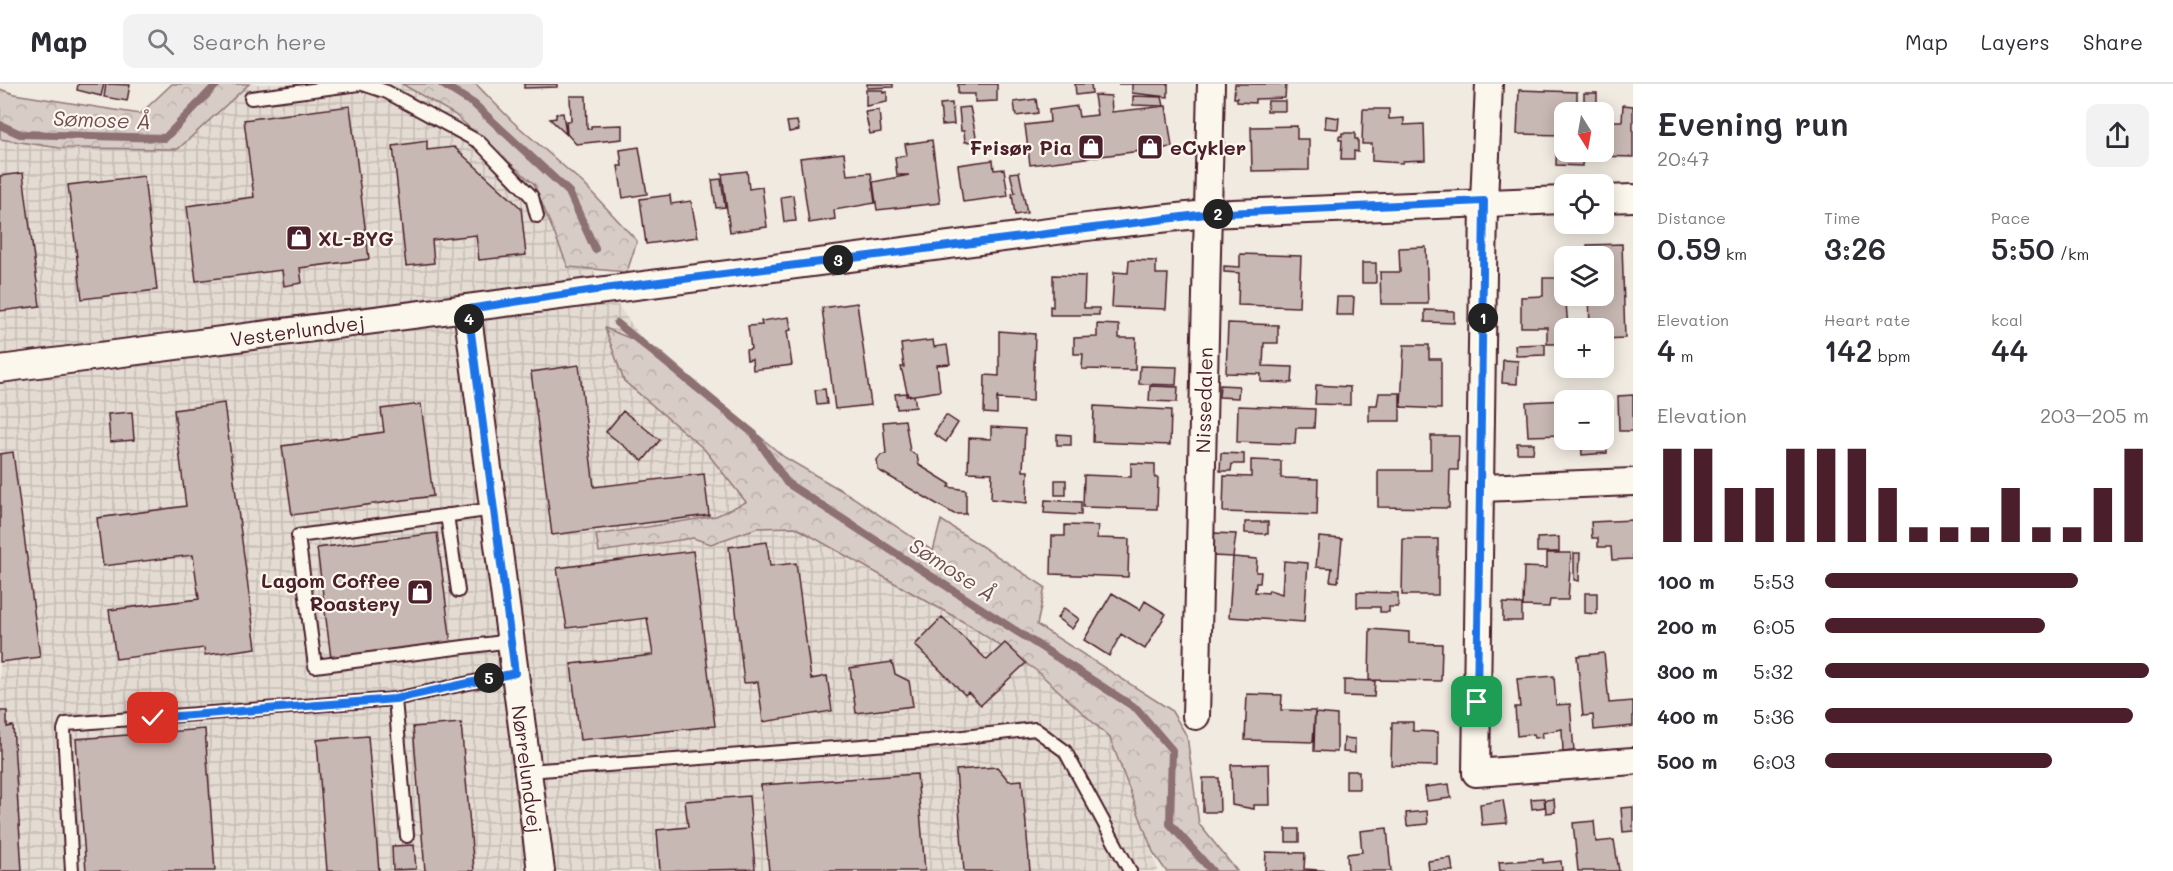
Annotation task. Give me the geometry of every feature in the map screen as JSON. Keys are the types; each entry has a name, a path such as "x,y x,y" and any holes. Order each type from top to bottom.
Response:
{"street":[{"name":"Nissedalen","path":"1196,716 1206,214 1211,84"},
{"path":"1489,84 1484,201 1476,773 1633,761"},
{"path":"1614,199 1633,198"},
{"name":"Vesterlundvej","path":"0,369 468,309 595,290 1206,214 1484,201 1554,200"},
{"name":"Nørrelundvej","path":"468,309 540,871"},
{"path":"1481,488 1633,482"}],"lane":[{"path":"252,98 361,84 387,92 479,142 532,197 537,216"},
{"path":"494,509 298,536 315,666 511,641"},
{"path":"447,515 458,591"},
{"path":"72,871 64,730 66,724 395,699 515,673"},
{"path":"395,699 407,836"},
{"path":"528,771 928,741 1035,729 1065,750 1130,871"}],"shaded area":[{"path":"238,84 434,84 479,111 749,488 1104,692 1158,871 0,871 0,135 170,146"}],"green space":[{"path":"172,84 249,84 178,149 60,148 0,139 0,89 14,94 140,114"},
{"path":"402,84 476,84 512,121 584,184 637,241 627,272 568,267 534,184 454,114"},
{"path":"605,328 658,350 784,457 851,496 933,551 941,520 1045,587 1037,625 1171,710 1187,736 1199,824 1237,871 1166,871 1153,852 1110,738 1037,671 969,625 795,527 757,528 711,544 693,538 599,552 596,535 716,516 746,502 704,449 624,381"}],"building":[{"path":"78,84 104,84 101,96 77,90"},
{"path":"106,84 130,85 127,101 104,97"},
{"path":"524,84 557,84 557,87 524,88"},
{"path":"867,84 893,84 893,87 867,88"},
{"path":"958,84 997,84 997,101 975,102 975,94 958,94"},
{"path":"1075,84 1091,84 1092,93 1076,95"},
{"path":"1132,84 1168,84 1168,97 1132,93"},
{"path":"1235,84 1286,84 1285,98 1255,99 1255,103 1237,102 1237,98 1234,98"},
{"path":"866,90 887,92 887,102 866,106"},
{"path":"1519,90 1577,92 1577,102 1554,102 1554,135 1517,134"},
{"path":"1584,93 1597,93 1597,102 1584,102"},
{"path":"1094,95 1111,96 1112,112 1166,106 1172,147 1030,165 1025,125 1050,122 1049,110 1077,106 1079,117 1097,115"},
{"path":"570,96 586,96 587,129 591,129 591,126 622,125 622,139 576,144 567,134 566,121 571,121"},
{"path":"1133,96 1162,97 1164,106 1133,105"},
{"path":"1036,99 1038,113 1016,116 1014,102"},
{"path":"1268,101 1285,101 1285,111 1267,111"},
{"path":"952,103 954,124 942,125 940,104"},
{"path":"1623,105 1633,106 1633,157 1614,156 1614,121 1622,121"},
{"path":"350,106 369,259 300,268 302,283 284,286 282,270 196,281 187,206 254,197 244,120"},
{"path":"970,107 977,141 965,142 964,131 961,131 959,108"},
{"path":"1363,109 1389,109 1389,119 1404,118 1404,125 1424,124 1425,160 1403,161 1403,163 1372,161 1372,144 1362,144"},
{"path":"879,110 881,132 870,134 865,112"},
{"path":"563,113 566,134 550,119 556,118 556,114"},
{"path":"1326,116 1339,118 1338,129 1325,128"},
{"path":"797,121 799,130 789,132 787,122"},
{"path":"1297,126 1297,139 1309,139 1309,170 1252,171 1251,127"},
{"path":"1342,133 1355,133 1355,139 1358,139 1358,152 1354,151 1354,159 1341,159 1342,140 1339,140 1339,136 1342,136"},
{"path":"932,140 940,203 877,210 873,182 909,175 897,175 895,157 907,155 905,144"},
{"path":"427,141 427,150 454,147 521,208 526,255 479,260 476,235 432,240 434,263 406,266 393,146"},
{"path":"639,147 647,194 623,198 618,166 622,166 620,150"},
{"path":"844,153 847,175 871,173 875,203 834,210 835,219 809,223 800,158"},
{"path":"993,160 994,170 1004,169 1008,196 963,202 958,165"},
{"path":"1556,162 1582,162 1582,166 1556,165"},
{"path":"747,171 749,189 762,187 767,227 730,232 722,174"},
{"path":"1019,172 1027,213 1015,215 1012,194 1015,193 1010,173"},
{"path":"23,173 40,306 0,311 0,176"},
{"path":"144,176 157,290 82,299 68,185"},
{"path":"721,179 725,207 716,208 712,180"},
{"path":"670,195 671,204 691,201 698,237 646,244 640,199"},
{"path":"793,195 796,221 784,222 781,197"},
{"path":"1622,244 1625,338 1614,339 1614,318 1590,318 1589,306 1614,306 1614,246 1587,245"},
{"path":"1426,247 1428,304 1381,304 1380,272 1400,272 1399,248"},
{"path":"1240,254 1301,256 1299,307 1238,305 1239,273 1224,272 1224,266 1240,267"},
{"path":"1129,260 1156,261 1156,274 1168,274 1166,309 1112,307 1114,272 1128,273"},
{"path":"1362,263 1376,263 1376,283 1362,283"},
{"path":"1053,275 1085,276 1084,308 1099,308 1099,315 1050,315 1050,306 1053,307"},
{"path":"1543,278 1554,278 1554,306 1566,306 1567,318 1554,318 1554,344 1547,344 1547,327 1521,327 1521,297 1543,296"},
{"path":"1337,297 1354,297 1353,315 1336,315"},
{"path":"857,303 871,405 835,409 822,308"},
{"path":"1425,310 1454,311 1454,323 1425,322"},
{"path":"789,317 791,330 787,331 792,365 753,370 752,359 747,360 746,350 751,349 748,326 762,325 761,321"},
{"path":"1228,323 1278,325 1278,343 1264,343 1263,366 1293,367 1292,383 1261,382 1261,374 1226,373"},
{"path":"1097,324 1119,325 1119,338 1136,338 1135,370 1082,369 1083,354 1074,354 1074,338 1097,337"},
{"path":"999,331 1035,334 1033,401 998,399 997,396 997,414 984,413 985,375 999,376"},
{"path":"933,340 934,347 947,345 950,364 937,365 940,391 908,396 901,367 904,367 901,344"},
{"path":"1545,344 1545,355 1516,356 1515,345"},
{"path":"1404,345 1429,345 1429,359 1441,359 1441,409 1401,407"},
{"path":"1503,360 1518,361 1517,384 1502,383"},
{"path":"579,365 594,487 704,474 709,515 552,535 531,372"},
{"path":"1140,366 1177,367 1176,385 1139,384"},
{"path":"1220,385 1239,386 1238,398 1219,397"},
{"path":"1316,385 1350,387 1350,405 1315,404"},
{"path":"1150,386 1178,387 1177,402 1149,401"},
{"path":"825,389 827,404 817,405 815,390"},
{"path":"906,393 906,396 914,395 916,407 897,409 895,394"},
{"path":"1379,393 1400,393 1400,421 1369,421 1369,405 1377,405"},
{"path":"1633,395 1633,431 1619,431 1618,396"},
{"path":"1554,401 1554,435 1528,436 1526,402"},
{"path":"224,403 256,648 205,655 204,648 116,659 109,610 199,599 193,555 103,566 97,518 186,506 174,410"},
{"path":"421,404 433,496 292,515 282,446 384,432 381,409"},
{"path":"1094,406 1171,410 1170,445 1093,442"},
{"path":"1238,406 1315,409 1314,428 1296,428 1295,444 1237,442"},
{"path":"623,411 660,440 643,461 606,432"},
{"path":"132,412 134,440 110,442 108,414"},
{"path":"946,415 958,423 946,442 934,434"},
{"path":"905,420 910,451 917,456 919,465 950,484 948,487 966,490 966,514 954,514 878,470 877,460 881,455 886,454 883,422"},
{"path":"991,427 1025,429 1023,471 1028,471 1027,503 991,499 992,473 968,472 969,438 991,439"},
{"path":"1057,434 1071,435 1071,445 1057,445"},
{"path":"1431,436 1459,436 1458,470 1450,470 1449,508 1378,507 1378,470 1431,470"},
{"path":"1517,443 1534,443 1533,453 1517,453"},
{"path":"1582,450 1607,450 1607,453 1582,455"},
{"path":"13,452 40,657 0,662 0,454"},
{"path":"1221,453 1244,454 1244,464 1232,464 1231,471 1220,471"},
{"path":"1251,460 1281,461 1281,478 1318,479 1317,515 1223,512 1224,476 1251,477"},
{"path":"1131,463 1155,464 1155,478 1158,478 1157,509 1083,507 1084,475 1131,477"},
{"path":"1055,480 1066,480 1066,495 1055,495"},
{"path":"1045,500 1081,502 1081,515 1044,513"},
{"path":"1633,520 1633,559 1612,560 1611,547 1598,547 1598,538 1592,538 1591,522"},
{"path":"1245,522 1268,522 1268,534 1245,533"},
{"path":"1065,525 1098,526 1097,538 1129,539 1128,577 1051,574 1052,536 1065,536"},
{"path":"437,533 451,643 331,658 317,548"},
{"path":"1214,533 1236,534 1233,557 1212,556"},
{"path":"1319,537 1342,539 1338,582 1330,581 1332,568 1316,567"},
{"path":"1559,537 1559,552 1537,552 1537,538"},
{"path":"1403,539 1438,539 1438,595 1402,595"},
{"path":"767,542 770,566 796,563 811,679 827,676 832,711 763,722 758,682 744,683 729,547"},
{"path":"693,551 715,726 580,740 571,664 653,655 647,618 567,628 557,568"},
{"path":"1547,553 1571,553 1568,600 1550,600 1549,607 1523,606 1524,567 1547,568"},
{"path":"1574,553 1580,553 1579,581 1574,580"},
{"path":"1233,557 1257,559 1256,572 1261,572 1260,583 1256,583 1255,592 1268,593 1269,590 1282,594 1284,561 1308,563 1304,622 1229,617"},
{"path":"1357,592 1398,593 1398,607 1389,607 1389,612 1380,612 1380,607 1357,607"},
{"path":"1112,593 1140,610 1145,601 1166,614 1145,649 1121,634 1109,656 1084,640"},
{"path":"1585,593 1597,593 1597,614 1585,613"},
{"path":"1503,603 1522,604 1522,621 1503,621"},
{"path":"1064,608 1079,619 1072,629 1057,618"},
{"path":"942,617 987,660 1005,643 1026,663 981,705 968,692 965,695 915,645"},
{"path":"1370,629 1409,632 1409,643 1442,644 1441,681 1369,680"},
{"path":"1604,653 1609,703 1633,701 1633,726 1594,730 1593,715 1583,716 1577,656"},
{"path":"892,662 895,674 909,681 913,706 856,713 850,668"},
{"path":"1554,676 1556,705 1570,704 1574,751 1563,752 1562,729 1542,733 1543,737 1535,738 1534,734 1517,736 1515,707 1520,707 1517,679"},
{"path":"1344,680 1375,681 1374,697 1344,696"},
{"path":"1247,694 1282,695 1281,710 1315,711 1313,742 1245,740"},
{"path":"0,711 7,711 7,727 13,726 22,871 0,871"},
{"path":"1315,713 1337,715 1337,752 1314,751"},
{"path":"1392,722 1413,722 1413,731 1438,732 1438,766 1391,765"},
{"path":"461,723 474,871 425,871 413,727"},
{"path":"205,729 215,871 86,871 76,739"},
{"path":"368,736 379,871 327,871 317,740"},
{"path":"1344,738 1355,739 1355,753 1343,752"},
{"path":"1269,764 1270,805 1254,805 1254,809 1232,805 1231,765"},
{"path":"997,767 1009,781 1022,780 1030,871 964,871 956,770"},
{"path":"1346,771 1359,771 1359,789 1346,789"},
{"path":"917,774 925,871 769,871 761,785"},
{"path":"1203,778 1219,778 1220,812 1203,812"},
{"path":"1449,784 1451,798 1427,801 1425,787"},
{"path":"749,796 755,869 660,871 657,830 688,827 685,801"},
{"path":"1544,798 1545,807 1532,809 1531,799"},
{"path":"1554,799 1555,812 1546,813 1545,800"},
{"path":"1503,800 1507,823 1482,825 1480,804"},
{"path":"1633,807 1633,831 1623,832 1621,808"},
{"path":"1427,811 1428,824 1407,826 1406,813"},
{"path":"1594,821 1596,842 1614,840 1619,871 1578,871 1573,823"},
{"path":"1387,828 1391,871 1348,871 1347,854 1362,852 1360,831"},
{"path":"1286,829 1299,829 1299,842 1286,842"},
{"path":"414,845 416,869 393,870 392,846"},
{"path":"1266,852 1305,853 1304,869 1333,871 1265,871"},
{"path":"1451,858 1453,871 1429,871 1428,861"},
{"path":"1543,859 1543,863 1561,861 1562,871 1500,871 1499,862"}],"waterway":[{"name":"Sømose Å","path":"0,125 20,134 165,138 217,84"},
{"name":"Sømose Å","path":"442,84 474,104 569,192 595,249"},
{"name":"Sømose Å","path":"617,323 754,434 787,483 1137,709 1172,750 1170,824 1212,871"}],"place":[{"name":"Frisør Pia","path":"1091,147"},
{"name":"eCykler","path":"1150,147"},
{"name":"XL-BYG","path":"299,238"},
{"name":"Lagom Coffee Roastery","path":"420,592"}],"route":[{"path":"153,718 395,699 515,673 468,309 595,290 1206,214 1484,201 1477,702"}]}
